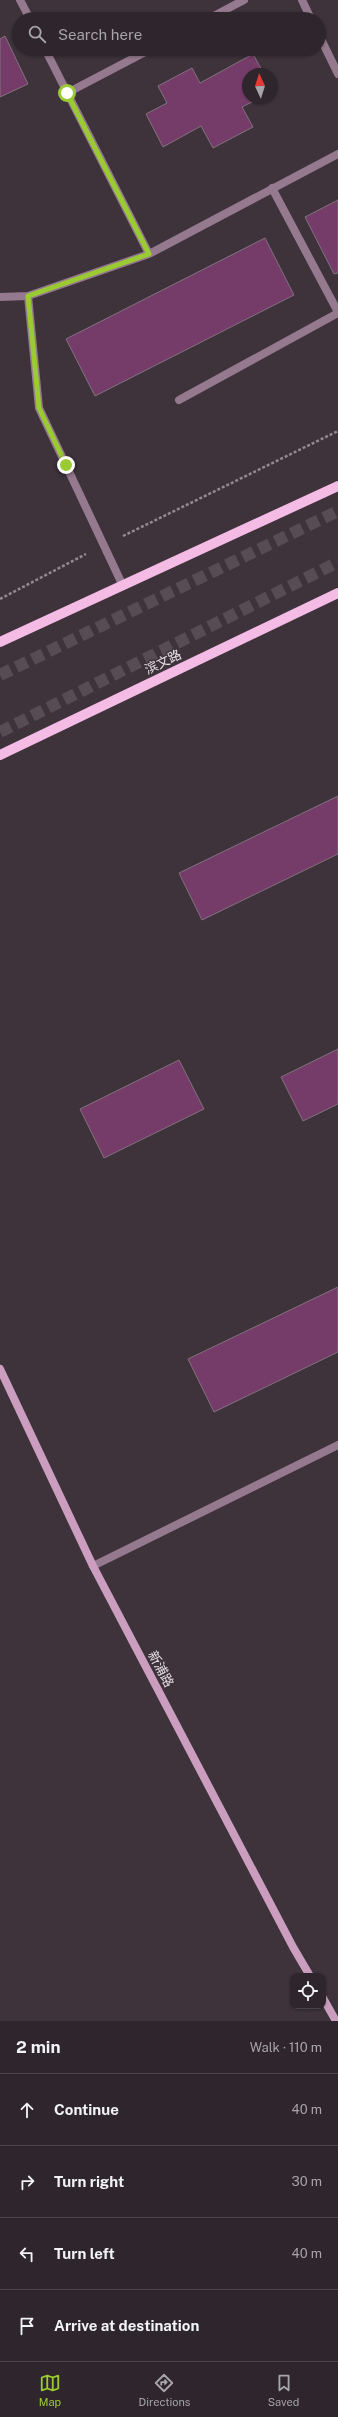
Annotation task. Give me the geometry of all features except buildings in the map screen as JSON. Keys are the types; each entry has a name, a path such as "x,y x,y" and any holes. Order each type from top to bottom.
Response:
{"main road":[{"path":"0,642 338,486"},
{"name":"滨文路","path":"0,756 338,593"}],"street":[{"path":"20,0 26,12"},
{"path":"221,12 244,0"},
{"path":"302,0 308,12"},
{"path":"326,49 338,74"},
{"path":"48,56 149,254"},
{"path":"67,93 138,56"},
{"path":"0,297 28,296 149,254 338,154"},
{"path":"179,400 338,312 272,188"},
{"path":"28,296 39,408 123,586"},
{"name":"新浦路","path":"0,1369 93,1566 293,1948 308,1973"},
{"path":"93,1566 338,1445"},
{"path":"326,2003 336,2021"}],"path":[{"path":"0,599 338,431"}],"tunnel":[{"path":"0,675 338,511"},
{"path":"0,732 338,562"}],"route":[{"path":"66,465 39,408 28,296 149,254 67,93"}]}
